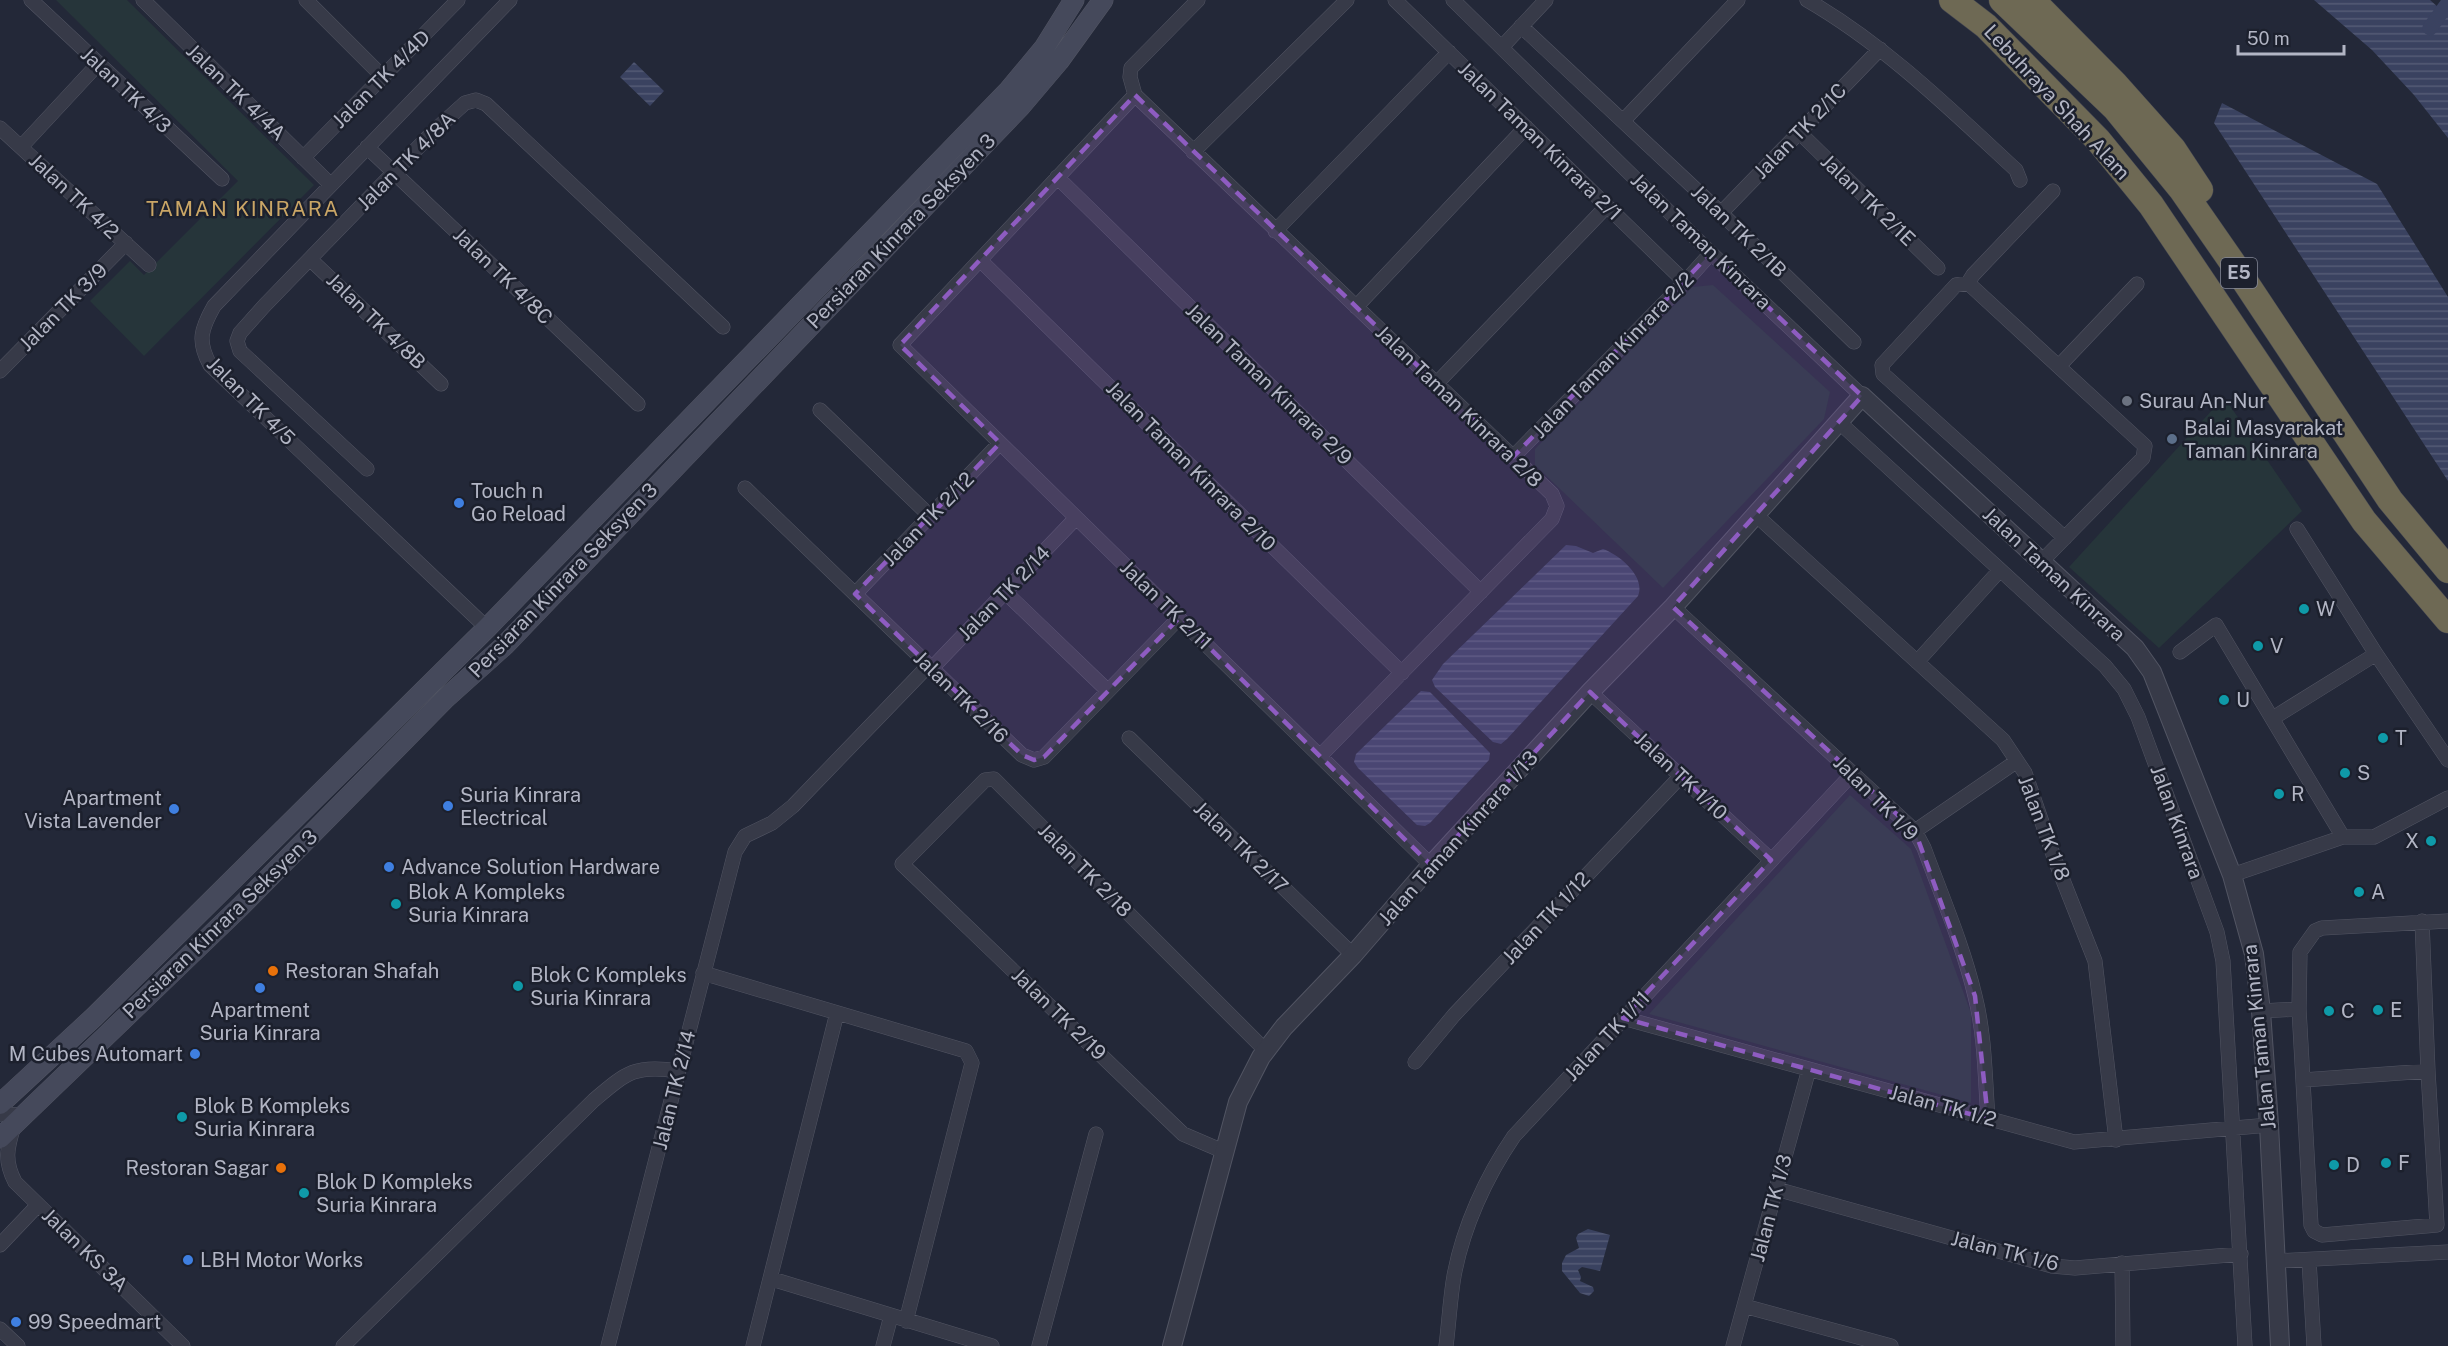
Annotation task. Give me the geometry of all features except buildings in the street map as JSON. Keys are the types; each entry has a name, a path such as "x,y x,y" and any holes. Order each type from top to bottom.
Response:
{"highway":[{"path":"1939,0 1986,26"},
{"name":"Lebuhraya Shah Alam","path":"1952,0 1986,26 2098,140 2151,205 2364,521 2448,620"},
{"name":"Lebuhraya Shah Alam","path":"2002,0 2115,108 2182,190 2390,500 2448,570"},
{"path":"2032,0 2115,84 2173,149 2209,204 2232,262"}],"main road":[{"name":"Persiaran Kinrara Seksyen 3","path":"0,1104 94,1017 487,628 1009,90 1044,48 1074,0"},
{"name":"Persiaran Kinrara Seksyen 3","path":"0,1138 13,1118 240,907 446,698 505,645 581,563 1020,107 1059,61 1103,0"},
{"path":"446,698 487,648 490,639 487,628 507,625 519,618 581,563"}],"street":[{"name":"Jalan TK 4/3","path":"32,0 222,179"},
{"name":"Jalan TK 4/4A","path":"142,0 330,184"},
{"path":"306,0 383,77"},
{"name":"Jalan TK 4/4D","path":"303,158 458,0"},
{"name":"Jalan TK 4/5","path":"487,628 210,365 204,353 201,337 205,322 214,306 510,0"},
{"path":"980,260 1135,94 1130,77 1131,68 1198,0"},
{"path":"1192,152 1347,0"},
{"name":"Jalan Taman Kinrara 2/1","path":"1395,0 1685,282"},
{"name":"Jalan Taman Kinrara","path":"1453,0 1711,253 2135,648 2152,672 2232,875 2254,954 2261,1011 2269,1125 2280,1346"},
{"path":"1502,47 1546,0"},
{"path":"1623,122 1738,0"},
{"path":"1807,0 1880,49 1919,81 2016,170 2020,180"},
{"name":"Jalan TK 2/1B","path":"1521,26 1721,213 1854,342"},
{"name":"Jalan TK 2/1C","path":"1721,213 1880,49"},
{"path":"1275,231 1449,52"},
{"path":"21,147 98,64"},
{"name":"Jalan Taman Kinrara 2/8","path":"1135,94 1192,152 1552,494 1557,506 1552,519 1320,756"},
{"name":"Jalan TK 4/8A","path":"368,469 240,351 237,341 240,333 310,258 465,103 476,100 486,104 723,327"},
{"path":"1356,308 1526,127"},
{"name":"Jalan TK 4/2","path":"0,128 149,265"},
{"name":"Jalan TK 2/1E","path":"1799,132 1938,268"},
{"name":"Jalan TK 4/8C","path":"368,147 638,404"},
{"name":"Jalan Taman Kinrara 2/9","path":"1058,177 1481,592"},
{"path":"2053,191 1968,283 1956,285 1882,364 1883,374 2065,538"},
{"path":"1436,384 1607,206"},
{"name":"Jalan TK 3/9","path":"0,371 126,243"},
{"name":"Jalan Taman Kinrara 2/2","path":"1513,457 1711,253"},
{"name":"Jalan TK 4/8B","path":"310,258 441,384"},
{"name":"Jalan TK 2/11","path":"980,260 900,345 1431,865"},
{"name":"Jalan Taman Kinrara 2/10","path":"980,260 1402,674"},
{"path":"1968,283 2145,446 2143,458 2041,562"},
{"path":"2059,366 2137,284"},
{"name":"Jalan Taman Kinrara 1/13","path":"1172,1346 1239,1102 1265,1050 1590,692 1674,608 1862,396"},
{"path":"820,410 930,516"},
{"name":"Jalan Kinrara","path":"1840,423 2105,666 2124,689 2138,717 2217,932 2223,961 2241,1254 2244,1346"},
{"name":"Jalan TK 2/12","path":"855,594 1000,443"},
{"name":"Jalan TK 2/16","path":"745,488 1022,755 1034,760 1044,757 1179,618"},
{"name":"Jalan TK 1/8","path":"1756,515 2003,740 2025,773 2055,860 2095,961 2116,1140"},
{"name":"Jalan TK 2/14","path":"608,1346 735,852 745,836 783,815 1076,518"},
{"path":"2297,530 2376,654 2448,760"},
{"path":"1917,662 2000,570"},
{"path":"1005,592 1108,691"},
{"name":"Jalan TK 1/9","path":"1674,608 1915,831 1924,848 1976,996 1988,1119"},
{"path":"2180,652 2216,625 2343,837"},
{"path":"2273,718 2376,654"},
{"name":"Jalan TK 1/10","path":"1590,692 1771,860"},
{"name":"Jalan TK 2/17","path":"1129,738 1353,955"},
{"path":"1915,831 2017,761"},
{"name":"Jalan TK 1/11","path":"1446,1346 1455,1269 1474,1210 1498,1158 1514,1136 1853,772"},
{"name":"Jalan TK 1/12","path":"1415,1062 1454,1015 1681,776"},
{"name":"Jalan TK 2/18","path":"902,864 985,780 994,779 1265,1050"},
{"path":"2232,875 2343,837 2374,837 2448,798"},
{"name":"Jalan TK 2/19","path":"902,864 1183,1134 1225,1152"},
{"path":"2422,921 2437,1225 2322,1235 2311,1225 2299,1009 2300,952 2315,931 2322,928 2422,921 2448,921"},
{"path":"703,973 966,1051 972,1063 906,1321"},
{"path":"2261,1011 2299,1009"},
{"path":"753,1346 772,1279 837,1013"},
{"name":"Jalan TK 1/2","path":"1623,1018 2074,1142 2269,1125"},
{"path":"343,1346 594,1100 624,1075 653,1067 678,1071"},
{"name":"Jalan TK 1/3","path":"1733,1346 1809,1069"},
{"path":"2303,1080 2428,1071"},
{"name":"Jalan KS 3A","path":"13,1118 6,1151 8,1168 15,1182 183,1346"},
{"path":"1040,1346 1096,1134"},
{"path":"0,1180 15,1182"},
{"name":"Jalan TK 1/6","path":"1776,1189 2052,1266 2075,1268 2241,1254"},
{"name":"Jalan KS 3A","path":"0,1245 38,1205"},
{"path":"2275,1261 2448,1252"},
{"path":"2309,1260 2314,1346"},
{"path":"2122,1263 2123,1346"},
{"path":"772,1279 992,1346"},
{"path":"1744,1306 1891,1346"},
{"path":"883,1346 891,1316"},
{"path":"0,1329 18,1346"}],"highlighted area":[{"path":"1135,95 1513,457 1711,253 1862,396 1673,607 1915,831 1975,996 1988,1119 1623,1018 1771,860 1590,692 1431,865 1179,618 1044,757 1034,760 1022,755 855,594 1000,443 900,345"}],"shaded area":[{"path":"56,0 127,0 314,185 144,356 90,301 130,261 144,275 238,181"},
{"path":"1713,285 1830,392 1824,419 1663,588 1535,465 1535,449 1692,287"},
{"path":"2224,397 2302,511 2159,648 2069,567"},
{"path":"1850,795 1911,849 1971,1013 1971,1103 1649,1014"}],"water":[{"path":"2314,0 2430,0 2448,16 2448,138 2414,95 2372,50"},
{"path":"634,62 664,91 650,106 620,77"},
{"path":"2222,103 2377,184 2448,297 2448,481 2214,123"},
{"path":"1566,545 1576,546 1593,553 1603,549 1617,556 1635,574 1638,581 1638,596 1507,739 1501,744 1493,742 1435,687 1432,680 1443,664"},
{"path":"1421,691 1430,692 1490,753 1489,760 1425,826 1417,825 1354,762 1356,754"},
{"path":"1588,1229 1610,1235 1600,1271 1582,1267 1578,1270 1580,1281 1593,1287 1594,1291 1589,1296 1580,1293 1562,1271 1562,1263 1566,1255 1579,1248 1576,1238 1578,1234"}],"waterway":[{"path":"2430,28 2448,3"}],"place":[{"name":"Surau An-Nur","path":"2127,401"},
{"name":"Balai Masyarakat Taman Kinrara","path":"2172,439"},
{"name":"Touch n Go Reload","path":"459,503"},
{"name":"W","path":"2304,609"},
{"name":"V","path":"2258,646"},
{"name":"U","path":"2224,700"},
{"name":"T","path":"2383,738"},
{"name":"S","path":"2345,773"},
{"name":"R","path":"2279,794"},
{"name":"Suria Kinrara Electrical","path":"448,806"},
{"name":"Apartment Vista Lavender","path":"174,809"},
{"name":"X","path":"2431,841"},
{"name":"Advance Solution Hardware","path":"389,867"},
{"name":"A","path":"2359,892"},
{"name":"Blok A Kompleks Suria Kinrara","path":"396,904"},
{"name":"Restoran Shafah","path":"273,971"},
{"name":"Blok C Kompleks Suria Kinrara","path":"518,986"},
{"name":"Apartment Suria Kinrara","path":"260,988"},
{"name":"E","path":"2378,1010"},
{"name":"C","path":"2329,1011"},
{"name":"M Cubes Automart","path":"195,1054"},
{"name":"Blok B Kompleks Suria Kinrara","path":"182,1117"},
{"name":"F","path":"2386,1163"},
{"name":"D","path":"2334,1165"},
{"name":"Restoran Sagar","path":"281,1168"},
{"name":"Blok D Kompleks Suria Kinrara","path":"304,1193"},
{"name":"LBH Motor Works","path":"188,1260"},
{"name":"99 Speedmart","path":"16,1322"}],"district":[{"name":"TAMAN KINRARA","path":"243,209"}]}
